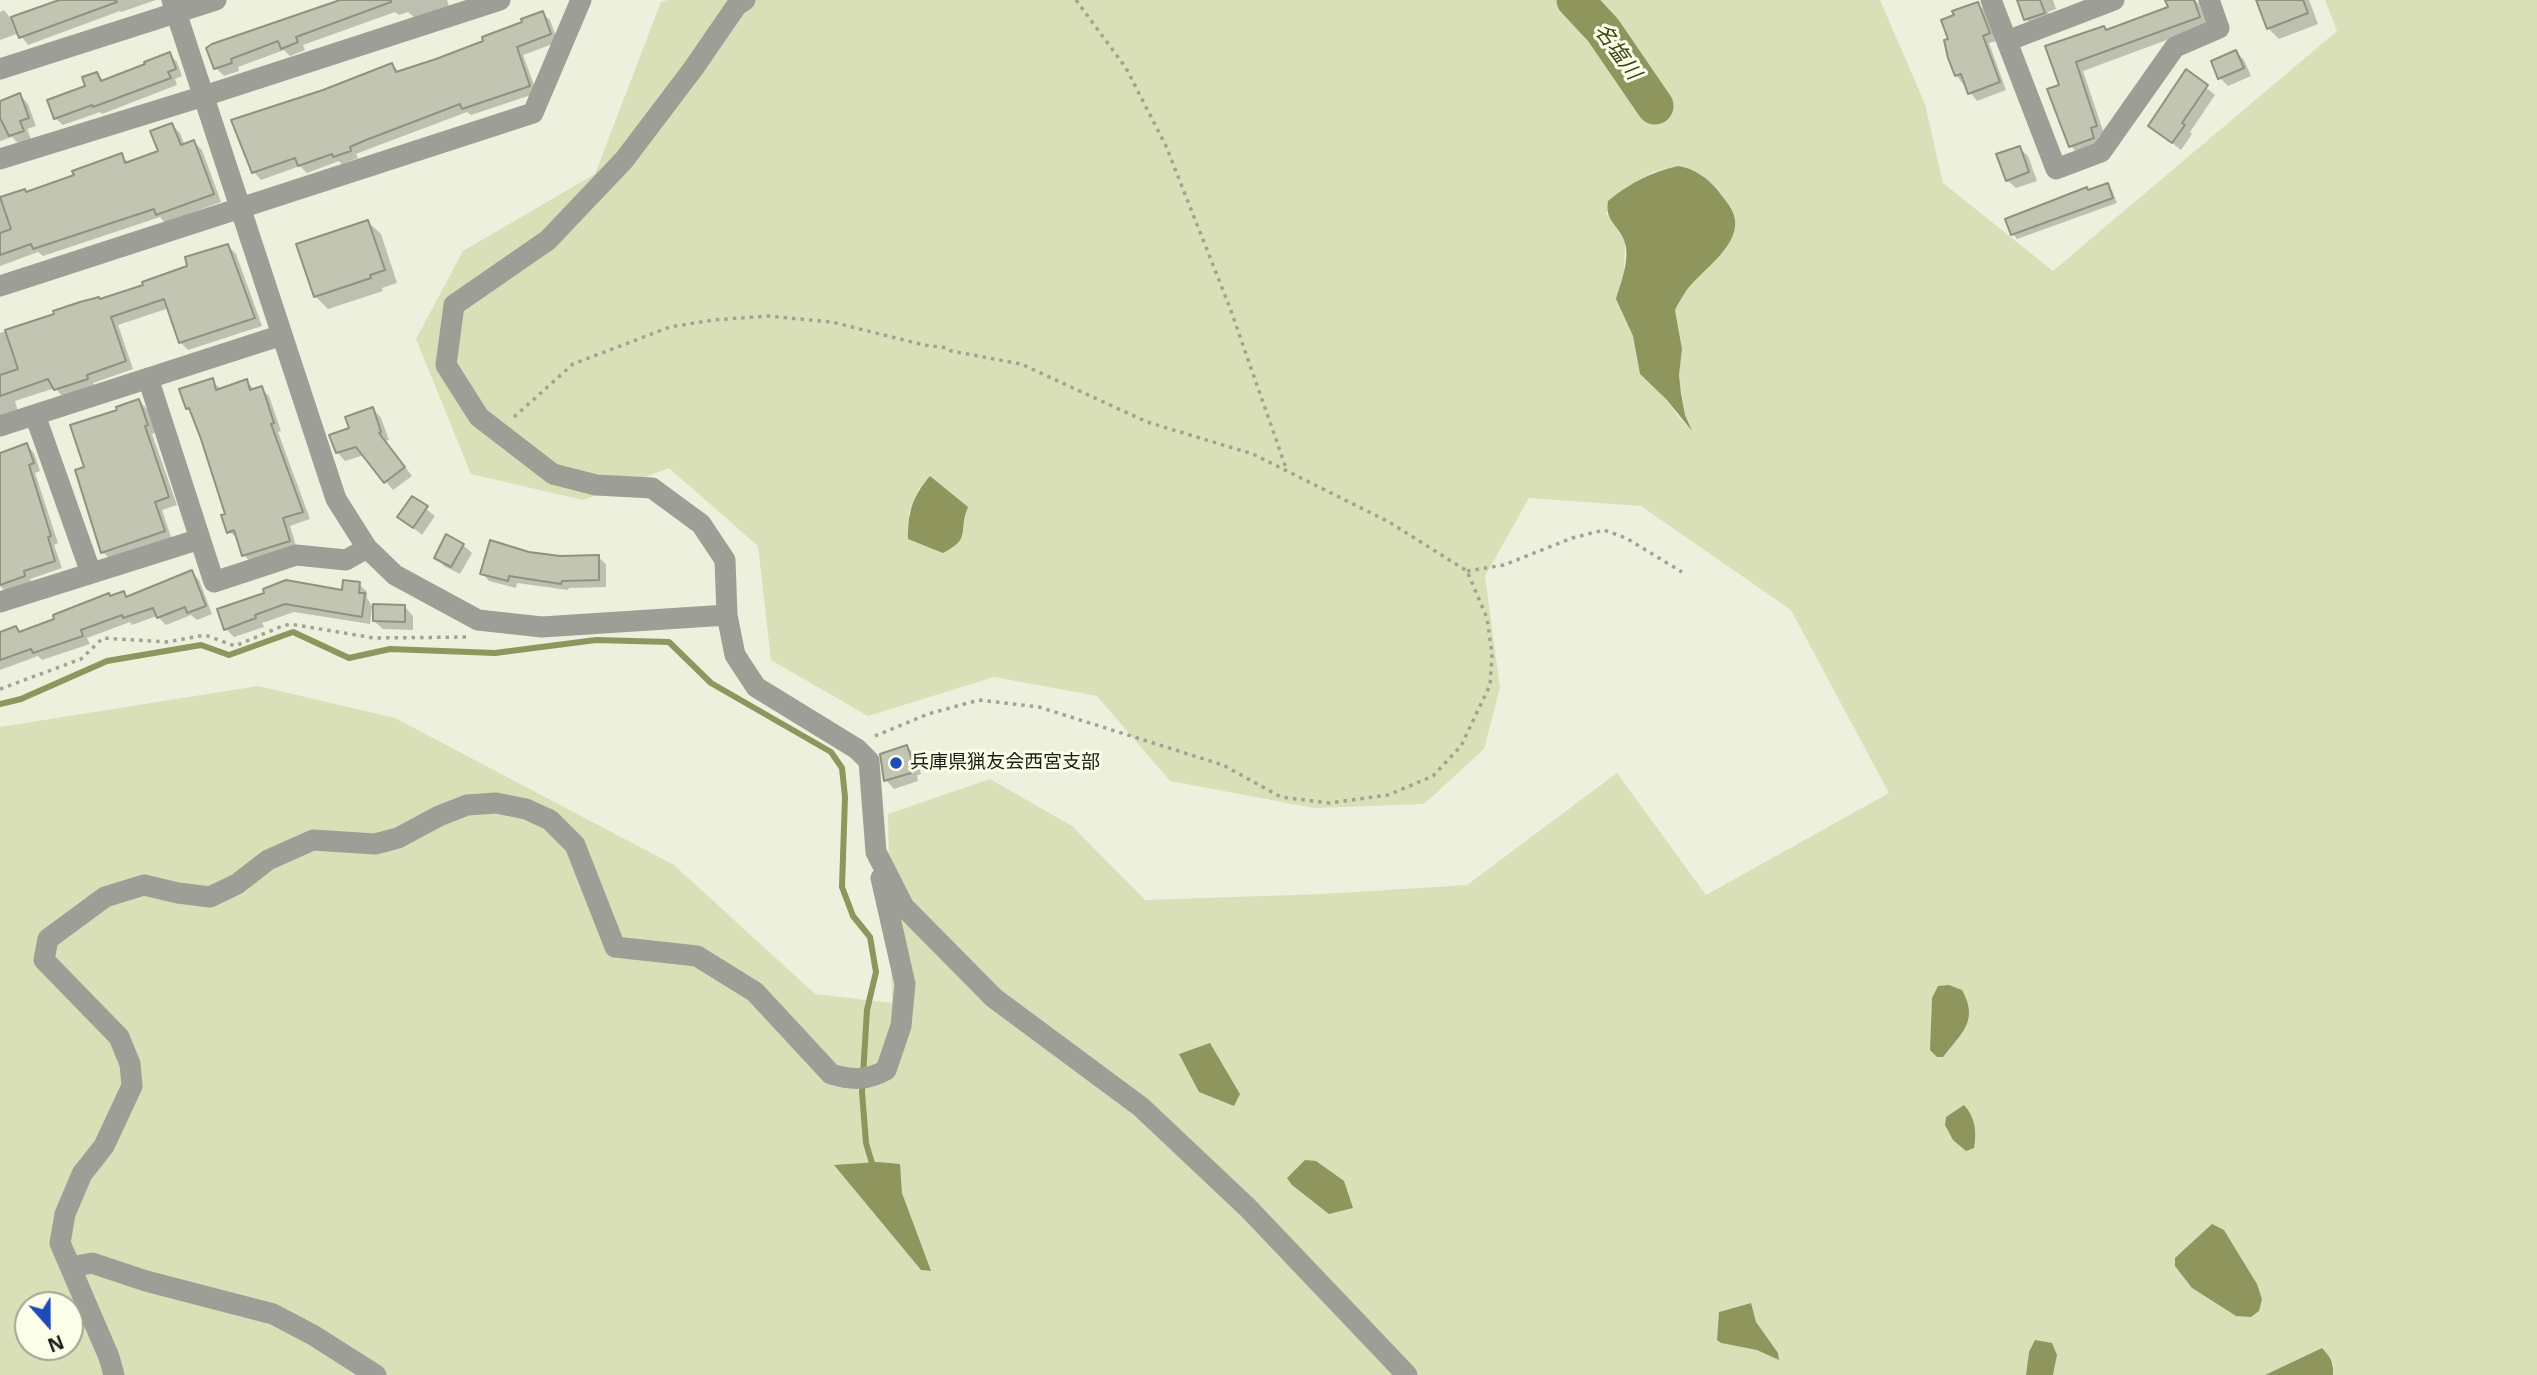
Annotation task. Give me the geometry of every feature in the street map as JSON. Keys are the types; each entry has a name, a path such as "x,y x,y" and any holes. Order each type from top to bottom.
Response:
{"street":[{"path":"0,69 174,6 215,0"},
{"path":"0,159 500,0"},
{"path":"0,286 533,113 581,0"},
{"path":"114,1375 109,1357 60,1243 65,1214 82,1174 104,1146 132,1086 130,1064 119,1037 44,960 48,939 105,897 144,885 210,897 237,884 268,860 313,840 375,844 398,838 439,816 467,805 496,803 526,809 550,820 575,845 615,947 697,956 755,992 831,1074 848,1079 872,1078 886,1070 901,1026 905,984 876,852 869,761 857,749 755,687 735,655 727,615 725,560 701,524 652,488 596,485 553,474 479,417 446,365 454,305 548,240 624,160 693,69 737,5 745,0"},
{"path":"1991,0 2056,169 2101,152 2175,47 2219,28 2209,0"},
{"path":"2007,41 2114,0"},
{"path":"174,6 336,499 367,548 395,575 478,620 542,627 727,615"},
{"path":"0,426 282,335"},
{"path":"148,378 214,582 296,555 346,559 367,548"},
{"path":"35,415 91,573"},
{"path":"0,602 200,539"},
{"path":"876,852 904,907 994,998 1141,1107 1248,1208 1407,1375"},
{"path":"71,1266 92,1263 146,1281 273,1314 313,1335 376,1375"}],"path":[{"path":"1076,0 1126,68 1166,146 1230,308 1286,468"},
{"path":"513,443 514,417 573,364 670,327 713,320 767,316 832,322 924,345 1021,364 1147,422 1253,454 1286,468 1390,522 1466,571 1487,618 1492,654 1489,685 1461,746 1433,776 1388,795 1329,803 1281,797 1223,765 1039,707 979,700 928,715 875,736 857,749"},
{"path":"1466,571 1504,565 1572,538 1604,530 1626,538 1682,572"},
{"path":"0,689 81,659 103,638 167,642 205,635 235,646 290,624 374,638 468,639 478,620"}],"shaded area":[{"path":"668,0 1880,0 1925,104 1943,183 2053,271 2337,31 2325,0 2537,0 2537,1375 2333,1375 2334,1365 2322,1348 2265,1375 2053,1375 2057,1355 2029,1352 2026,1375 0,1375 0,727 258,686 395,718 674,865 815,994 892,1003 888,814 990,779 1072,826 1145,900 1323,894 1467,885 1617,773 1706,895 1889,793 1791,610 1641,506 1529,498 1485,576 1500,688 1484,749 1424,804 1314,808 1170,781 1097,696 994,677 868,716 771,660 758,546 669,468 583,500 471,474 416,339 463,251 595,174 661,2","holes":["1678,166 1726,201 1735,216 1734,228 1723,250 1687,290 1675,310 1682,349 1679,375 1685,415 1690,429 1667,400 1640,374 1633,336 1616,299 1624,276 1625,241 1606,213 1626,187 1653,172","919,488 963,518 963,537 908,515","1932,998 1956,1041 1931,1028","1210,1043 1240,1094 1233,1106","899,1164 902,1193 930,1271 921,1270 835,1166","2224,1230 2257,1284 2262,1299 2236,1316 2192,1288","1750,1303 1756,1322 1757,1350 1717,1340 1719,1312"]},
{"path":"1678,166 1695,172 1715,187 1731,209 1735,226 1727,247 1686,291 1675,310 1682,349 1679,375 1681,393 1685,415 1692,431 1667,400 1640,374 1633,336 1616,299 1624,270 1626,247 1608,214 1608,201 1624,189 1659,171"},
{"path":"930,476 968,507 961,538 943,553 908,539 912,505"},
{"path":"1949,985 1962,990 1969,1010 1968,1018 1962,1033 1943,1057 1937,1057 1930,1050 1932,998 1938,986"},
{"path":"1210,1043 1240,1094 1234,1106 1199,1092 1179,1054"},
{"path":"1964,1105 1971,1114 1975,1130 1974,1148 1966,1151 1953,1140 1945,1125 1946,1117"},
{"path":"1305,1160 1316,1161 1344,1181 1353,1208 1329,1214 1292,1185 1287,1178"},
{"path":"878,1162 900,1164 902,1193 931,1271 921,1270 834,1165"},
{"path":"2212,1224 2224,1230 2257,1284 2262,1299 2259,1311 2251,1317 2236,1316 2192,1288 2175,1266 2175,1258"},
{"path":"1751,1303 1756,1322 1778,1353 1779,1360 1757,1350 1717,1340 1719,1312"},
{"path":"2035,1340 2052,1343 2057,1355 2053,1375 2026,1375 2029,1352"},
{"path":"2322,1348 2331,1360 2333,1375 2265,1375"}],"building":[{"path":"59,0 117,2 19,38 11,17"},
{"path":"340,0 391,2 296,37 298,42 281,49 278,41 231,59 232,63 214,69 206,48 212,44"},
{"path":"2017,0 2040,0 2045,13 2024,20"},
{"path":"2165,0 2194,0 2200,17 2076,62 2097,126 2091,128 2094,138 2069,147 2047,89 2059,85 2045,46 2104,26 2106,30 2168,7"},
{"path":"2256,0 2303,0 2308,13 2267,29"},
{"path":"1978,2 1990,33 1983,36 2000,82 1968,94 1961,74 1955,76 1948,58 1944,40 1948,39 1941,20 1954,15 1952,11"},
{"path":"543,11 551,34 517,47 530,86 462,109 460,104 366,140 350,147 351,151 333,157 332,154 298,166 295,158 252,173 231,120 323,90 392,63 396,72 436,59 483,41 482,37"},
{"path":"2236,50 2244,68 2218,79 2211,61"},
{"path":"170,52 176,69 168,72 171,78 54,119 47,100 85,86 82,77 97,72 101,81"},
{"path":"2186,69 2208,85 2172,143 2148,126"},
{"path":"20,93 29,118 20,121 24,131 9,136 0,118 0,101"},
{"path":"172,123 181,145 194,140 214,194 156,215 154,209 33,249 31,244 0,255 0,233 11,229 0,197 25,189 26,192 74,175 72,171 122,153 125,163 158,151 150,131"},
{"path":"2020,146 2029,172 2006,181 1996,154"},
{"path":"2108,183 2113,198 2011,235 2005,219 2087,187 2088,190"},
{"path":"368,220 385,270 370,275 371,278 314,297 296,244"},
{"path":"228,244 255,318 179,343 164,299 111,317 126,361 87,375 88,379 54,390 48,379 0,396 0,375 18,369 5,330 54,314 53,311 80,302 99,297 100,299 143,285 142,282 187,266 185,257"},
{"path":"213,378 216,390 247,379 250,390 262,386 274,423 271,424 303,512 283,518 290,541 242,556 234,530 227,533 221,515 225,514 201,439 179,389"},
{"path":"139,399 148,425 145,426 169,497 155,502 165,531 101,553 75,470 84,467 70,425 117,410 116,407"},
{"path":"373,407 381,432 379,433 405,467 384,483 356,447 336,453 329,435 349,428 345,417"},
{"path":"27,443 34,463 29,465 51,536 48,537 55,561 24,571 25,576 0,585 0,453"},
{"path":"412,496 428,506 413,528 397,517"},
{"path":"446,534 464,544 451,567 434,558"},
{"path":"490,540 529,552 560,556 599,555 599,580 562,581 561,584 509,576 508,581 480,574"},
{"path":"192,570 206,606 187,613 185,607 157,618 153,608 123,618 122,615 81,630 83,636 33,653 31,649 0,660 0,632 16,626 19,632 109,593 110,596 124,591 126,597"},
{"path":"286,580 342,590 343,580 360,582 359,593 365,593 362,617 285,604 224,630 217,609 264,593 263,589"},
{"path":"373,604 405,605 405,622 373,621"},
{"name":"兵庫県猟友会西宮支部","path":"907,745 914,766 909,767 911,773 884,781 880,754"}],"waterway":[{"name":"名塩川","path":"1575,0 1603,30 1655,106"},
{"path":"0,704 21,699 107,661 201,645 229,655 293,632 349,658 390,649 495,653 596,640 669,642 711,683 831,752 842,768 845,797 842,887 853,916 870,937 876,972 867,1010 862,1092 866,1143 874,1170"}],"place":[{"name":"兵庫県猟友会西宮支部","path":"896,763"}]}
